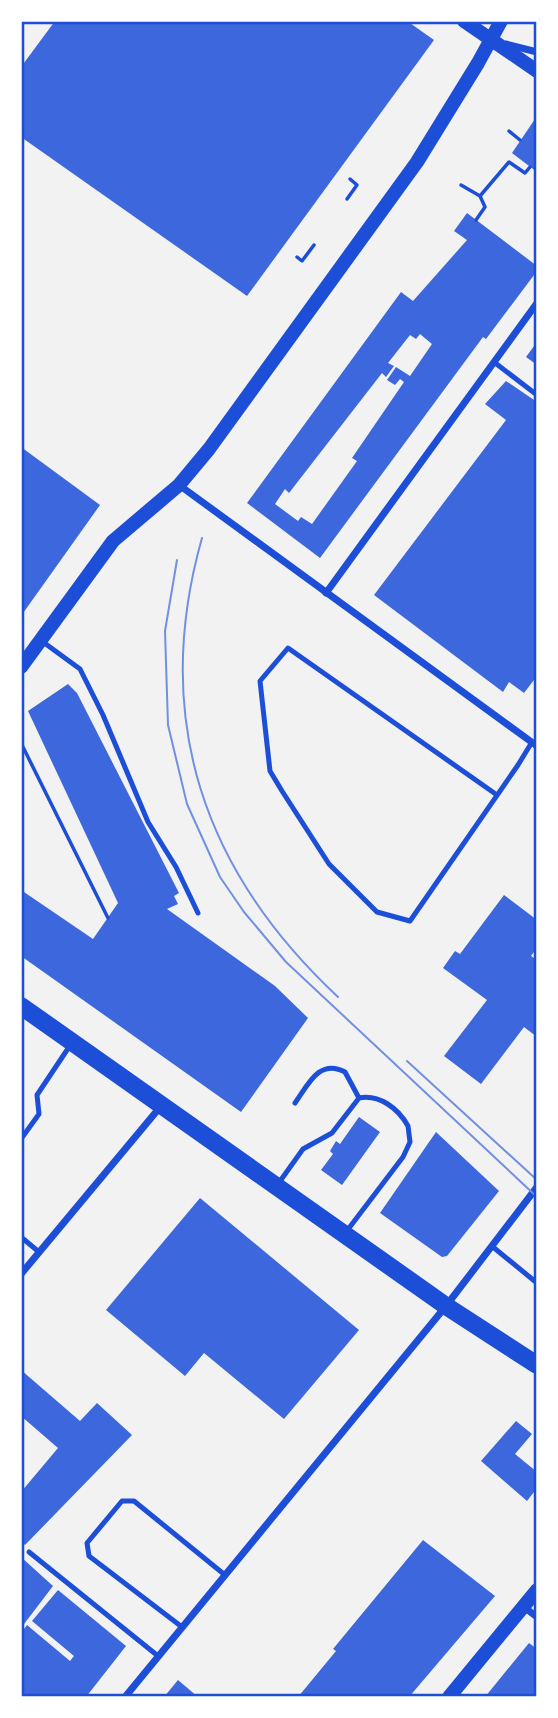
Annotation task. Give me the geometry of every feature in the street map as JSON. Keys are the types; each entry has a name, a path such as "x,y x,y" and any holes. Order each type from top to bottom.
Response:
{"main road":[{"path":"464,21 537,71"},
{"path":"21,667 113,541 179,485 209,449 417,162 500,21"},
{"path":"21,1006 446,1306 537,1365"},
{"path":"449,1697 537,1590"}],"street":[{"path":"491,40 537,52"},
{"path":"326,593 537,303"},
{"path":"179,485 534,744 537,735"},
{"path":"21,1273 161,1106"},
{"path":"125,1697 446,1306 537,1187"},
{"path":"523,1606 537,1617"}],"lane":[{"path":"494,362 537,395"},
{"path":"40,640 80,669 103,715 148,822 176,867 198,913"},
{"path":"497,795 288,648 260,681 270,771 329,864 377,912 410,921 534,744"},
{"path":"21,1139 39,1114 37,1095 73,1042"},
{"path":"295,1103 319,1071 329,1067 345,1072 359,1098"},
{"path":"276,1186 303,1149 332,1133 359,1098"},
{"path":"345,1235 403,1157 410,1142 408,1126 394,1110 378,1098 359,1098"},
{"path":"21,1237 39,1252"},
{"path":"493,1247 537,1283"},
{"path":"182,1627 89,1556 87,1543 122,1501 134,1502 225,1575"},
{"path":"29,1552 159,1656"}],"path":[{"path":"509,131 520,140"},
{"path":"480,196 509,162 525,173 530,167"},
{"path":"347,199 357,185 350,179"},
{"path":"461,186 480,196 485,206 476,220"},
{"path":"297,257 303,261 314,245"},
{"path":"21,743 108,918"}],"building":[{"path":"55,21 407,21 434,40 247,296 21,137 21,67"},
{"path":"537,116 537,172 512,153"},
{"path":"467,213 537,266 537,271 486,339 483,337 320,558 247,503 401,292 413,301 467,240 454,231","holes":["420,334 432,344 410,376 396,367 387,380 395,385 400,379 404,382 352,458 357,461 312,524 301,517 298,521 275,504 285,489 289,493 382,373 386,377 394,366 388,363 410,335 416,339"]},
{"path":"537,342 537,365 526,357"},
{"path":"506,381 537,402 537,676 524,693 509,682 503,692 374,595 506,420 485,404"},
{"path":"21,447 100,505 21,616"},
{"path":"68,684 77,693 179,893 174,896 178,904 167,909 275,986 308,1018 241,1112 21,956 21,890 93,939 118,903 28,711"},
{"path":"504,895 537,920 537,948 531,956 537,960 537,1037 524,1027 481,1084 444,1056 487,1000 443,968 455,951 460,954"},
{"path":"359,1117 380,1132 342,1185 321,1170 333,1154 330,1151 336,1141 340,1144"},
{"path":"436,1132 499,1191 447,1256 442,1257 380,1213"},
{"path":"200,1198 359,1330 284,1419 204,1353 185,1376 106,1310"},
{"path":"21,1370 80,1421 97,1403 132,1435 25,1545 21,1542 21,1492 58,1448 21,1416"},
{"path":"516,1421 532,1434 515,1454 537,1472 537,1488 527,1501 481,1461"},
{"path":"423,1540 495,1596 409,1697 298,1697 336,1651 333,1649"},
{"path":"21,1557 53,1586 21,1628"},
{"path":"58,1590 126,1646 86,1697 21,1697 21,1633 27,1625 70,1661 74,1656 32,1621"},
{"path":"529,1643 537,1649 537,1697 485,1697"},
{"path":"178,1680 198,1697 164,1697"}],"tram line":[{"path":"202,538 188,604 183,668 187,729 200,788 222,844 253,897 291,948 338,997"},
{"path":"177,560 165,631 168,725 187,804 220,877 244,912 286,962 537,1197"},
{"path":"407,1061 537,1180"}]}
